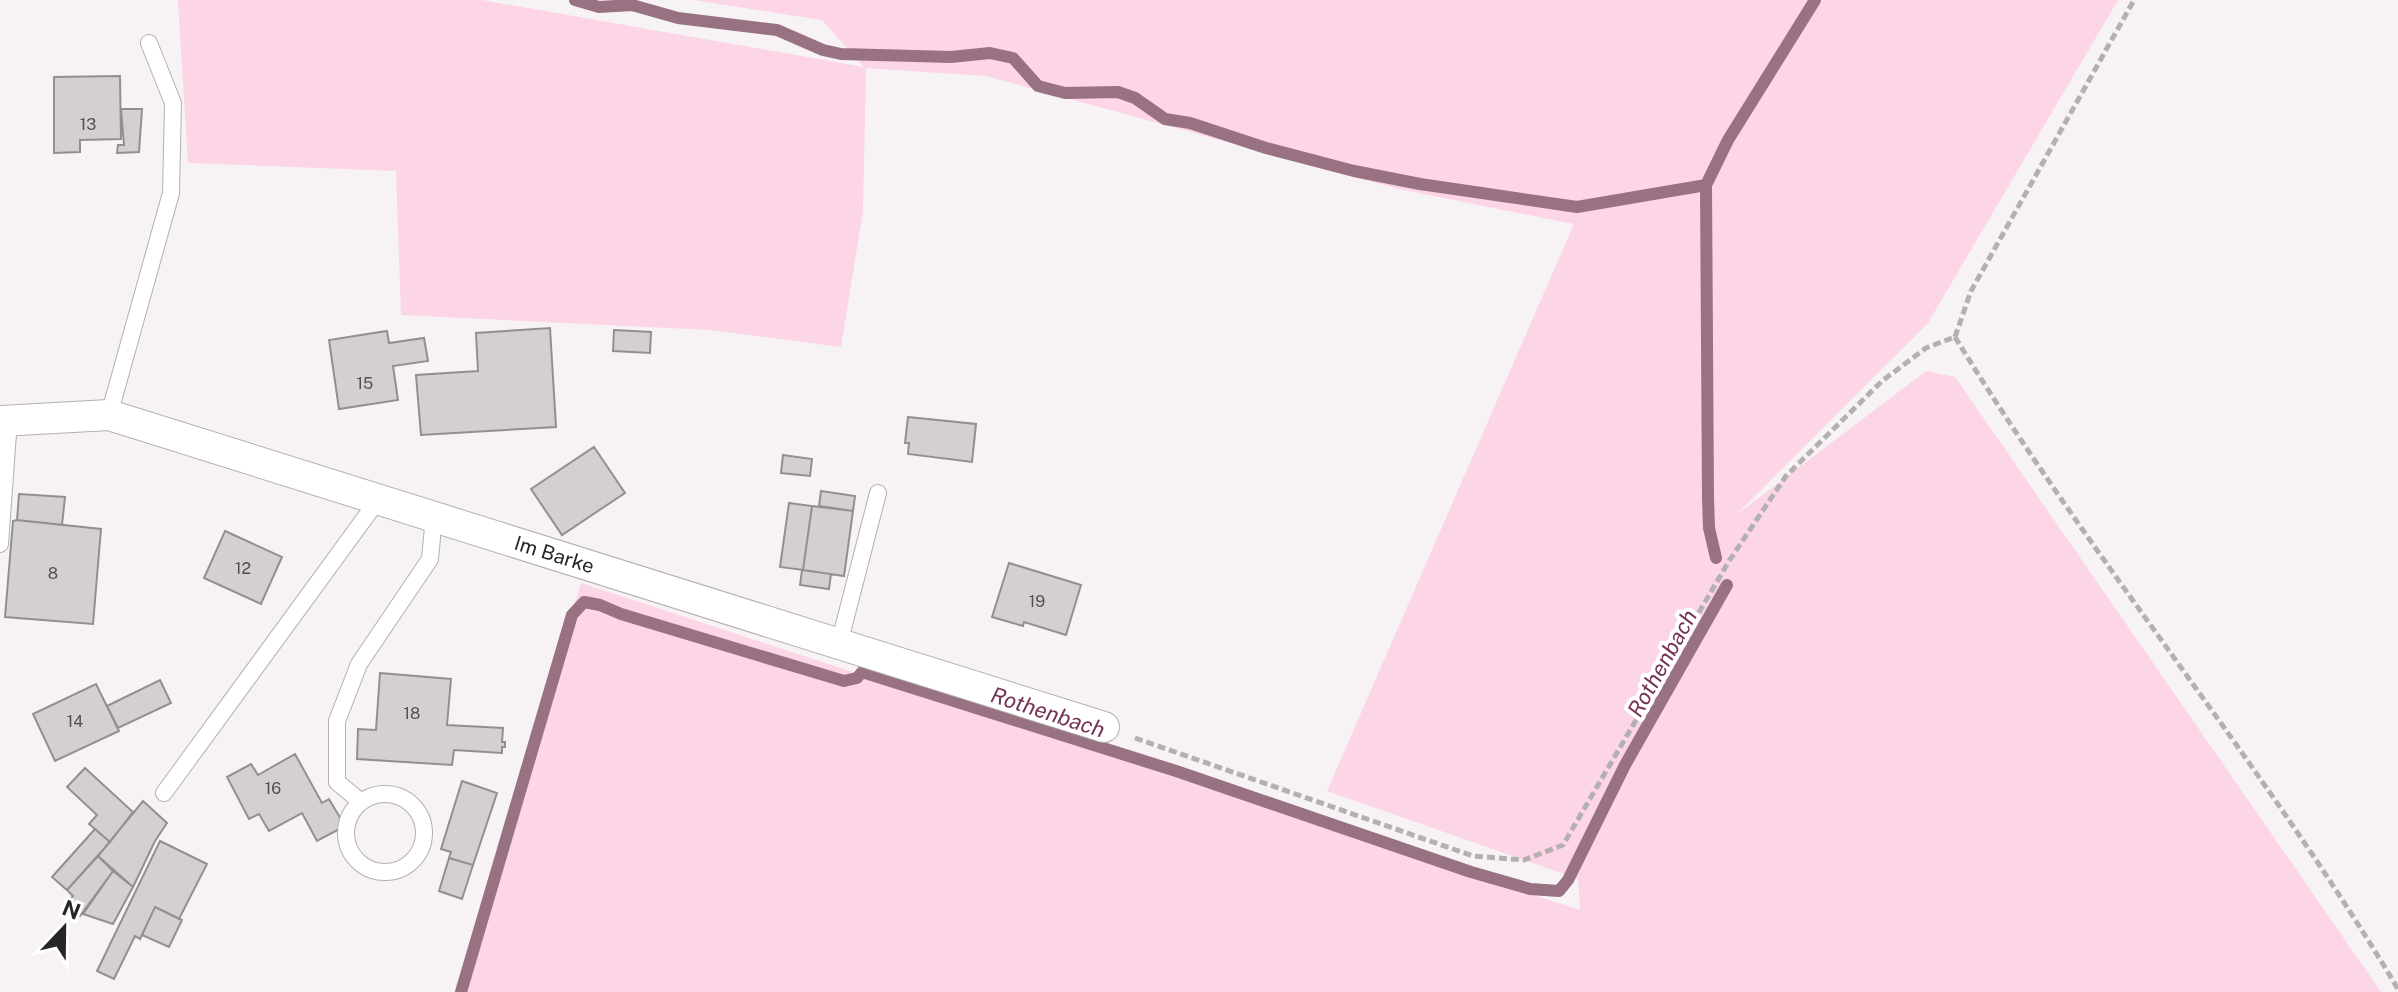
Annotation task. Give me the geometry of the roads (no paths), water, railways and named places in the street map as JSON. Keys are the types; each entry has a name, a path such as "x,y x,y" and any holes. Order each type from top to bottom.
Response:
{"street":[{"name":"Im Barke","path":"4,420 109,415 1104,727"}],"lane":[{"path":"109,415 171,193 173,103 149,43"},
{"path":"0,544 4,420"},
{"path":"839,644 878,493"},
{"path":"164,793 378,500"},
{"path":"360,801 337,782 337,721 359,664 430,559 434,516"},
{"path":"387,793 406,799 416,808 424,831 423,844 408,865 396,871 371,870 350,853 345,830 348,817 360,801 373,794 387,793"}],"waterway":[{"path":"575,0 599,7 632,5 678,18 777,30 823,50 841,54 951,57 990,53 1013,58 1038,86 1065,93 1118,92 1135,98 1165,119 1190,123 1266,148 1354,171 1420,184 1577,207 1706,185"},
{"name":"Rothenbach","path":"1716,558 1709,528 1708,498 1706,185 1728,140 1815,0"},
{"name":"Rothenbach","path":"461,992 572,615 584,602 844,681 857,678 862,672 1176,771 1471,872 1530,889 1559,891 1568,880 1625,765 1727,585"}]}
